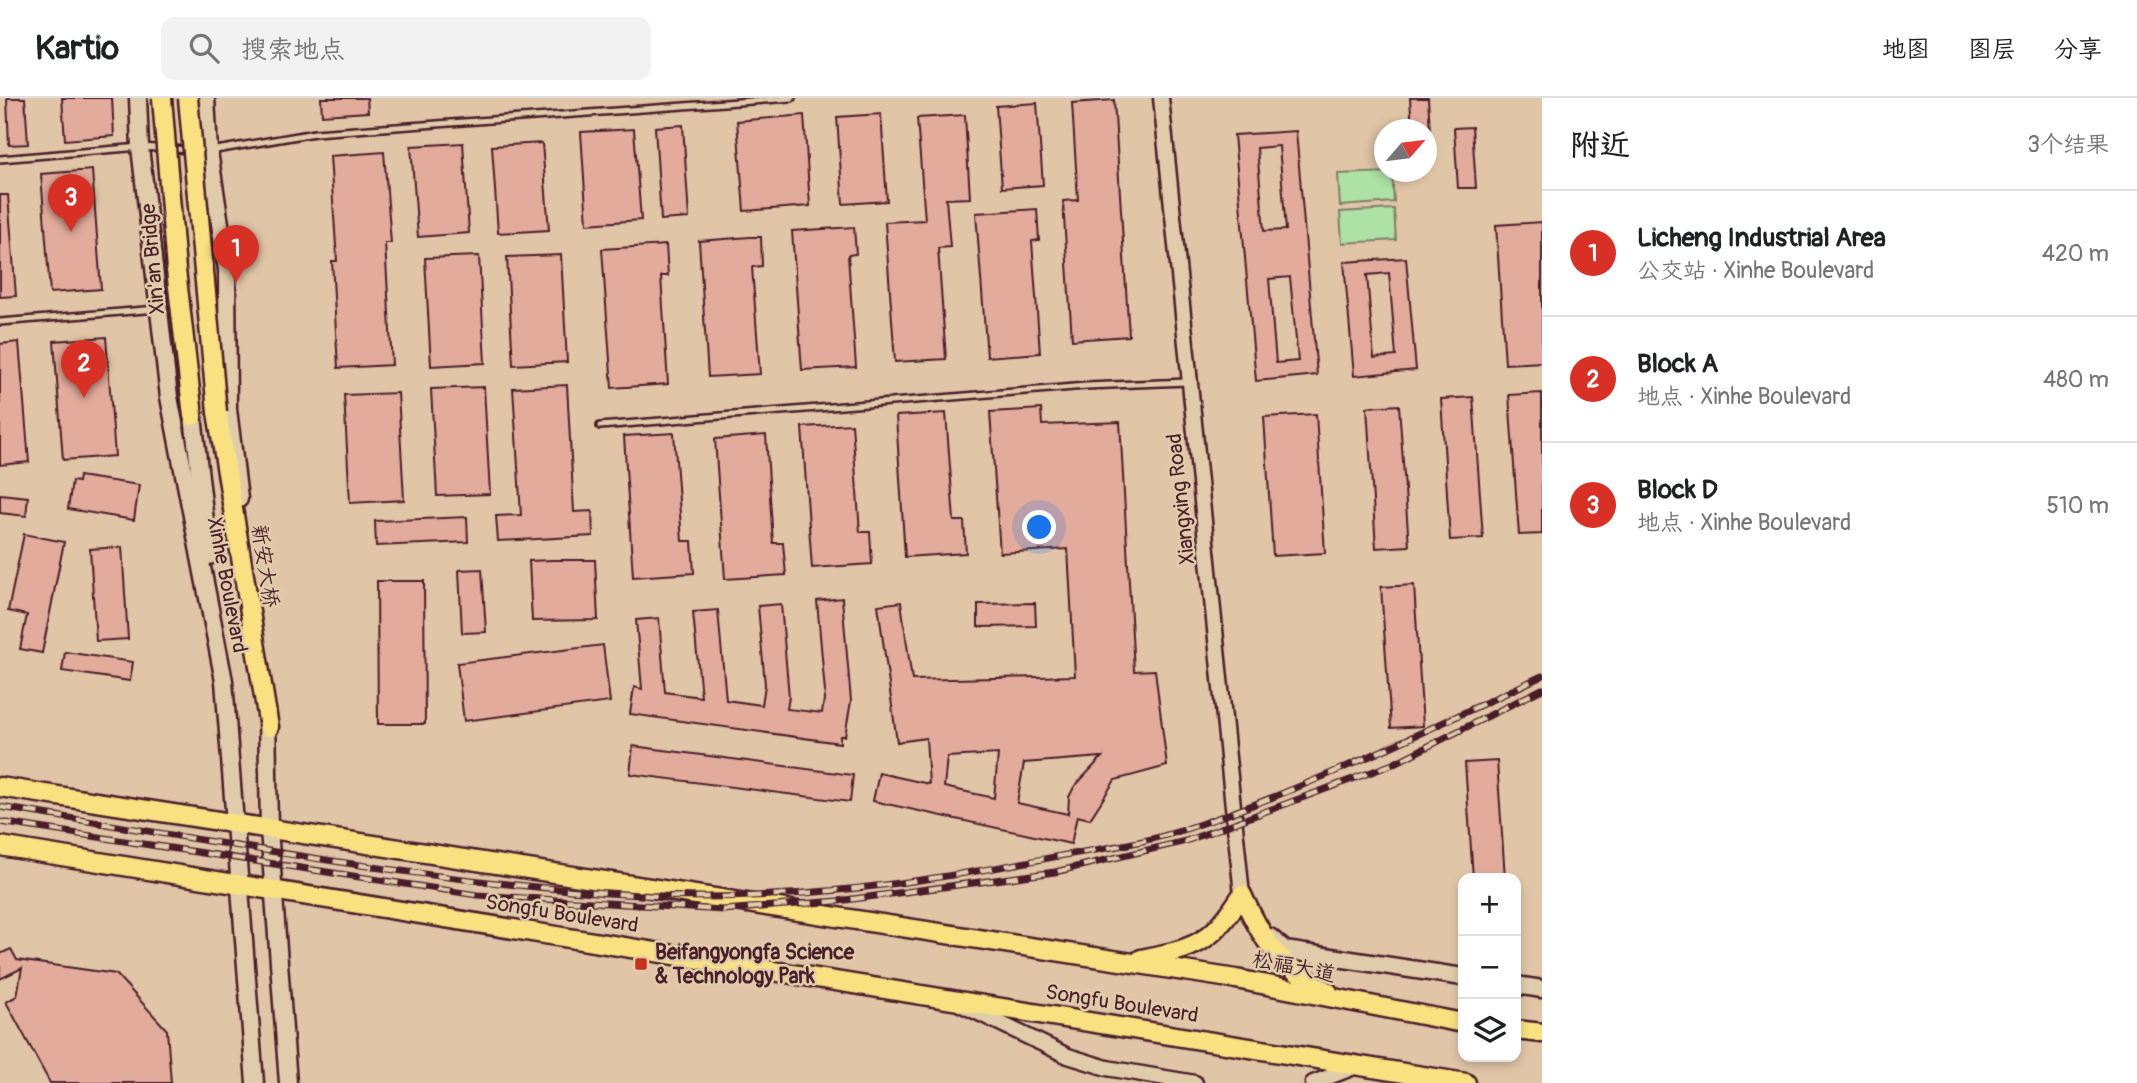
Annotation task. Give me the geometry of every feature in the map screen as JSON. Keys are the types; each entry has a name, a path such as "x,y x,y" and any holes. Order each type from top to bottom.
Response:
{"main road":[{"name":"Xinhe Boulevard","path":"138,98 140,147 169,397 224,681 255,1083"},
{"name":"Xin'an Bridge","path":"162,98 176,270 193,416"},
{"name":"新安大桥","path":"188,98 217,412 268,727"},
{"name":"Xinhe Boulevard","path":"206,98 209,152 227,270 228,409 268,727 269,830 288,1083"},
{"path":"193,416 224,681"},
{"name":"Songfu Boulevard","path":"0,787 1128,962 1344,1000"},
{"name":"Songfu Boulevard","path":"0,846 1466,1083"},
{"path":"1128,962 1187,950 1221,927 1242,895"},
{"name":"松福大道","path":"1242,895 1270,949 1296,975 1344,1000 1458,1022"},
{"path":"1255,924 1285,950 1458,976"},
{"path":"1521,986 1542,989"},
{"path":"1521,1031 1542,1033"}],"street":[{"name":"Xiangxing Road","path":"1161,98 1242,895"},
{"path":"949,999 1068,1056 1107,1068 1195,1083"},
{"path":"1313,1083 1359,1066"}],"lane":[{"path":"0,159 140,147 209,152 315,133 792,98"},
{"path":"0,322 159,308"},
{"path":"600,426 1086,386 1190,382"}],"green space":[{"path":"1374,173 1374,182 1393,182 1394,202 1340,206 1338,174"},
{"path":"1394,209 1396,240 1342,243 1340,212"}],"building":[{"path":"7,98 25,98 28,144 9,145"},
{"path":"62,98 112,98 114,136 65,140"},
{"path":"321,98 367,98 368,112 322,115"},
{"path":"1410,98 1428,98 1429,119 1411,119"},
{"path":"1114,100 1129,336 1072,340 1063,201 1078,200 1072,103"},
{"path":"1037,103 1043,185 1002,188 996,106"},
{"path":"881,114 887,201 843,204 837,117"},
{"path":"804,115 810,206 744,211 737,121"},
{"path":"965,115 970,198 946,199 950,247 938,248 946,359 895,362 885,222 925,220 917,118"},
{"path":"683,125 689,218 661,220 655,127"},
{"path":"1472,127 1476,188 1458,188 1454,128"},
{"path":"634,129 641,220 587,224 581,132"},
{"path":"1296,131 1317,375 1256,381 1234,135","holes":["1279,146 1286,230 1264,231 1257,148","1290,277 1298,361 1276,363 1269,279"]},
{"path":"463,143 469,233 418,237 411,146"},
{"path":"542,143 549,230 498,233 492,146"},
{"path":"384,152 391,243 385,243 392,365 338,368 332,261 337,261 330,156"},
{"path":"92,170 101,289 50,293 41,174"},
{"path":"0,195 8,195 16,296 0,297"},
{"path":"1037,209 1039,240 1032,241 1040,353 987,357 976,213"},
{"path":"1542,222 1542,362 1505,364 1496,225"},
{"path":"854,227 856,254 848,255 856,367 802,370 792,231"},
{"path":"761,237 762,266 752,267 760,374 708,377 699,241"},
{"path":"666,245 668,276 661,276 668,384 612,388 602,249"},
{"path":"561,255 567,362 513,365 507,257"},
{"path":"479,256 485,363 431,366 425,258"},
{"path":"1406,258 1416,370 1354,376 1344,262","holes":["1389,273 1396,356 1374,358 1367,275"]},
{"path":"106,337 115,456 63,460 54,341"},
{"path":"19,342 29,462 0,465 0,344"},
{"path":"567,385 574,512 592,511 593,536 498,541 496,516 521,515 513,388"},
{"path":"484,387 490,494 437,496 431,389"},
{"path":"398,393 404,500 350,503 344,395"},
{"path":"1542,393 1542,534 1519,535 1509,395"},
{"path":"1473,397 1483,538 1450,540 1441,399"},
{"path":"1399,405 1409,546 1376,548 1367,407"},
{"path":"1041,409 1042,425 1120,422 1134,671 1155,670 1167,766 1115,780 1090,819 1077,816 1071,844 873,801 879,773 929,784 926,738 897,742 878,605 901,602 912,680 1075,676 1068,549 1000,553 990,412","holes":["998,754 994,798 944,787 947,757","1102,757 1074,787 1069,797 1068,814 1017,803 1024,763"]},
{"path":"946,413 954,521 964,521 966,553 905,557 896,416"},
{"path":"1316,414 1325,553 1273,556 1264,417"},
{"path":"852,424 860,532 870,532 872,564 812,568 802,427"},
{"path":"674,433 682,541 692,541 694,573 633,577 624,436"},
{"path":"766,435 773,543 783,543 786,575 725,579 715,439"},
{"path":"79,476 139,485 134,520 68,509 72,481 78,482"},
{"path":"0,494 28,497 26,516 0,513"},
{"path":"467,517 468,542 376,546 375,521"},
{"path":"24,534 64,542 42,653 20,649 27,615 8,611"},
{"path":"122,547 128,639 96,641 90,549"},
{"path":"595,560 598,620 532,621 529,561"},
{"path":"482,569 486,632 462,633 459,570"},
{"path":"377,581 424,581 425,724 378,724"},
{"path":"1414,585 1423,726 1391,728 1381,587"},
{"path":"842,598 851,701 845,736 840,736 840,743 630,714 634,687 642,689 636,620 659,618 665,692 701,697 693,612 718,610 726,700 762,705 765,685 758,606 781,604 789,697 787,709 822,713 825,692 817,601"},
{"path":"1035,603 1036,626 978,627 978,604"},
{"path":"603,645 610,702 464,721 457,663"},
{"path":"65,652 133,662 130,681 62,671"},
{"path":"633,746 853,775 850,802 630,774"},
{"path":"1497,761 1505,873 1473,873 1465,763"},
{"path":"11,949 17,960 116,974 167,1030 171,1083 50,1083 6,1002 17,996 22,968 0,979 0,954"}],"railway":[{"path":"0,807 399,871 559,889 688,897 737,897 834,890 979,871 1165,836 1320,778 1542,676"},
{"path":"0,822 477,895 723,910 838,901 1055,872 1186,841 1393,764 1542,689"}],"place":[{"name":"Block D","path":"71,232"},
{"name":"Licheng Industrial Area","path":"236,283"},
{"name":"Block A","path":"84,398"},
{"name":"Beifangyongfa Science & Technology Park","path":"641,964"}]}
